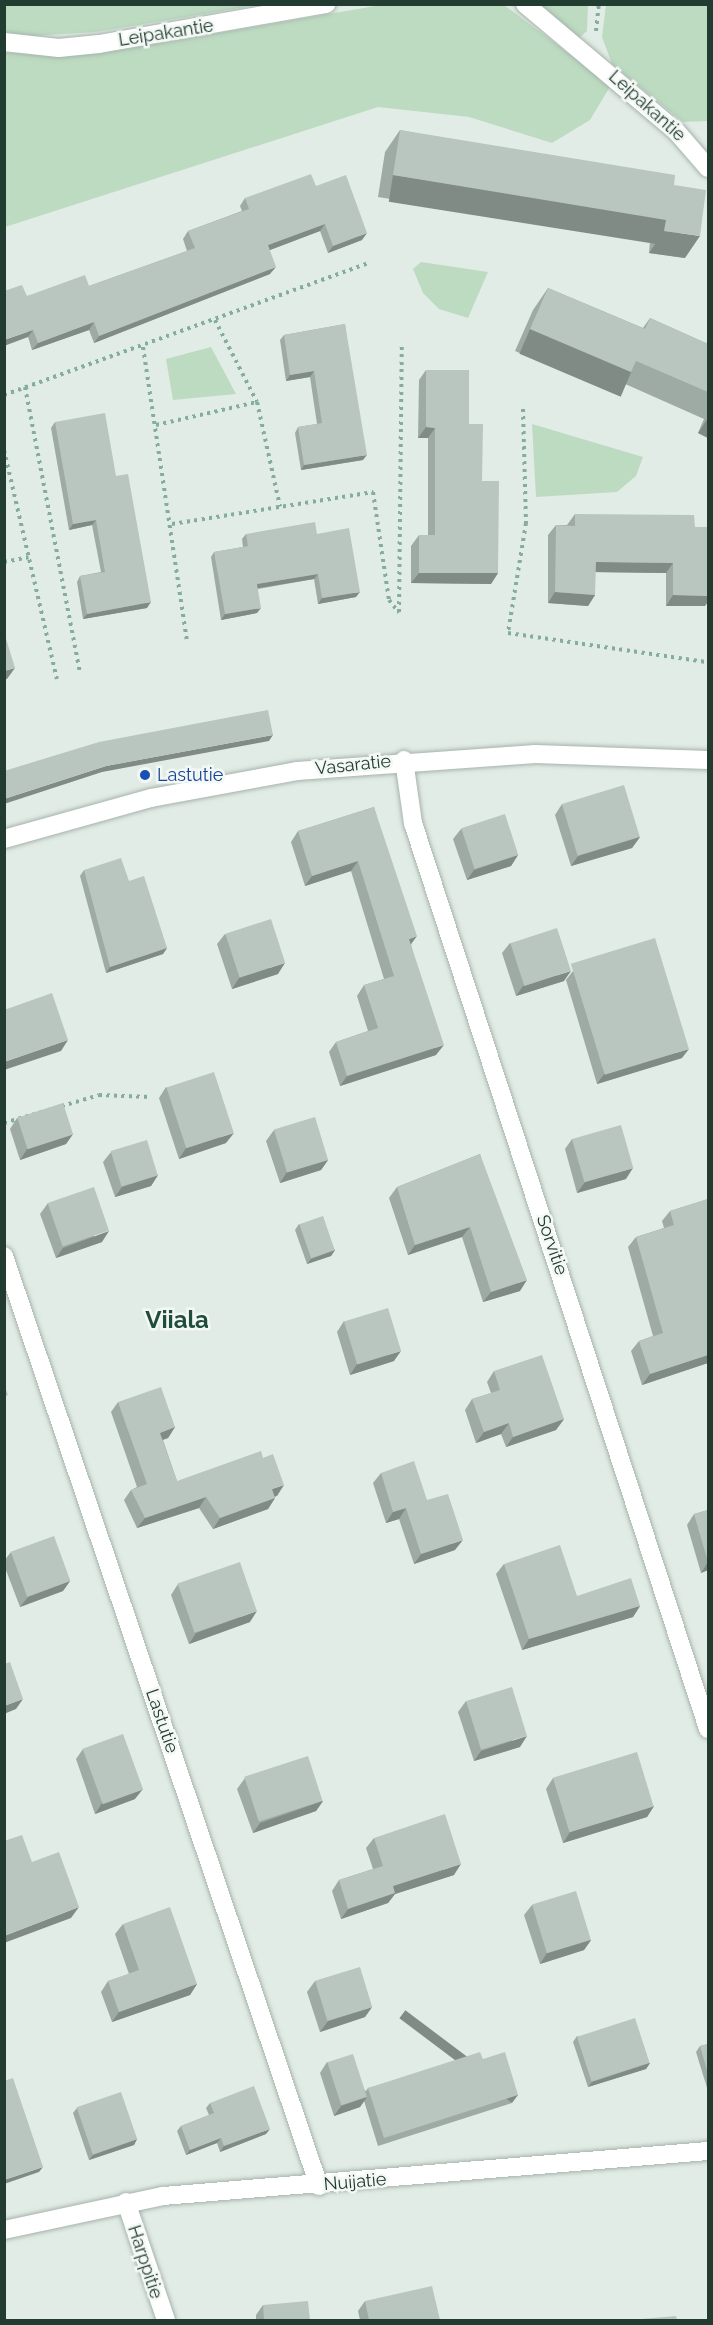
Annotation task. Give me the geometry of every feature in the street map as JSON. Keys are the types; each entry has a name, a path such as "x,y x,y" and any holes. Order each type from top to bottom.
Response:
{"street":[{"name":"Leipakantie","path":"4,42 59,48 99,44 327,4"},
{"name":"Leipakantie","path":"525,4 676,131 708,168"},
{"name":"Vasaratie","path":"4,839 178,792 404,760 567,753 708,760"},
{"name":"Sorvitie","path":"404,760 416,832 708,1729"},
{"name":"Lastutie","path":"4,1256 320,2186"},
{"name":"Nuijatie","path":"4,2230 126,2202 708,2151"},
{"name":"Harppitie","path":"126,2202 166,2320"}],"path":[{"path":"4,395 143,347 369,263"},
{"path":"215,320 256,402 280,507"},
{"path":"172,524 374,492 389,600 399,613 402,344"},
{"path":"143,347 172,524 187,642"},
{"path":"25,387 80,672"},
{"path":"156,425 256,402"},
{"path":"523,409 526,523 508,633 708,662"},
{"path":"4,450 57,679"},
{"path":"4,562 29,557"},
{"path":"4,1123 99,1095 150,1097"}],"green space":[{"path":"5,4 257,5 96,32 31,36 5,32"},
{"path":"381,5 504,5 611,85 590,120 552,143 469,117 378,107 5,227 4,53 103,53"},
{"path":"536,5 588,5 587,31 579,38"},
{"path":"606,5 708,5 708,121 683,122 612,64 602,37"},
{"path":"421,262 488,272 468,318 439,309 423,293 413,269"},
{"path":"211,347 236,394 173,400 166,359"},
{"path":"532,424 643,457 636,476 617,492 536,497"}],"building":[{"path":"400,130 675,175 674,185 706,190 700,236 664,231 666,220 393,175"},
{"path":"311,174 316,186 346,175 367,233 333,246 325,224 268,245 276,267 99,336 94,322 38,343 33,330 4,340 4,291 22,285 27,296 85,275 89,286 195,248 188,231 249,209 245,198"},
{"path":"548,288 645,329 650,318 708,344 708,392 636,361 631,372 530,329"},
{"path":"345,324 367,455 304,465 298,427 322,423 314,371 290,375 284,335"},
{"path":"426,370 469,370 469,424 483,424 482,481 499,481 498,573 419,573 419,535 435,535 435,428 426,427"},
{"path":"105,413 116,476 128,474 151,602 87,614 80,576 105,572 96,520 73,524 55,422"},
{"path":"575,514 694,515 695,527 708,527 708,596 673,595 673,563 596,562 595,595 555,592 556,525 575,526"},
{"path":"315,522 317,534 349,528 360,592 322,598 318,574 257,584 261,608 225,614 214,552 248,546 246,534"},
{"path":"4,632 15,668 4,671"},
{"path":"268,710 273,735 106,766 4,799 4,771 99,742"},
{"path":"624,785 640,837 578,856 562,804"},
{"path":"374,807 417,936 409,939 444,1045 347,1076 336,1042 378,1028 364,985 394,976 358,861 312,876 298,831"},
{"path":"505,814 518,855 475,869 461,828"},
{"path":"121,858 129,881 144,876 167,948 110,967 84,870"},
{"path":"271,919 285,963 240,978 225,934"},
{"path":"557,928 571,971 524,986 510,943"},
{"path":"655,938 689,1049 605,1075 571,964"},
{"path":"52,993 68,1040 4,1062 4,1010"},
{"path":"214,1072 234,1133 186,1148 166,1087"},
{"path":"63,1103 73,1134 28,1149 17,1118"},
{"path":"315,1117 328,1160 287,1173 274,1130"},
{"path":"621,1125 633,1168 584,1182 572,1139"},
{"path":"147,1140 158,1175 121,1186 111,1151"},
{"path":"480,1154 527,1280 491,1292 470,1227 415,1245 397,1187"},
{"path":"94,1187 109,1230 63,1246 48,1203"},
{"path":"708,1199 708,1355 650,1374 639,1341 663,1333 636,1237 674,1225 670,1211"},
{"path":"323,1216 335,1250 311,1258 299,1224"},
{"path":"388,1308 401,1351 357,1364 344,1321"},
{"path":"542,1355 564,1419 513,1437 509,1423 484,1432 472,1399 500,1390 494,1371"},
{"path":"4,1384 8,1395 4,1397"},
{"path":"161,1387 175,1427 160,1433 177,1481 261,1451 263,1458 273,1454 284,1485 272,1489 275,1498 220,1518 206,1497 145,1518 131,1490 147,1484 118,1402"},
{"path":"414,1461 427,1500 448,1494 463,1540 421,1554 406,1508 393,1512 381,1473"},
{"path":"708,1510 708,1562 694,1514"},
{"path":"54,1536 70,1581 27,1597 11,1552"},
{"path":"560,1545 577,1596 631,1578 640,1606 529,1639 504,1564"},
{"path":"240,1562 257,1611 195,1633 178,1583"},
{"path":"10,1662 23,1699 4,1706 4,1664"},
{"path":"512,1687 527,1736 481,1750 466,1701"},
{"path":"123,1734 143,1789 103,1804 83,1749"},
{"path":"637,1752 654,1807 570,1832 553,1778"},
{"path":"308,1756 323,1801 259,1821 244,1777"},
{"path":"445,1814 461,1864 393,1886 395,1893 348,1909 339,1880 383,1866 374,1838"},
{"path":"22,1835 32,1862 59,1852 79,1907 4,1936 4,1841"},
{"path":"576,1891 591,1940 547,1953 532,1904"},
{"path":"170,1907 197,1984 119,2012 108,1981 139,1970 123,1924"},
{"path":"360,1967 372,2007 327,2021 315,1981"},
{"path":"635,2018 650,2063 592,2082 577,2037"},
{"path":"708,2044 708,2074 700,2046"},
{"path":"480,2052 483,2059 505,2052 518,2095 384,2138 368,2088"},
{"path":"353,2054 367,2097 341,2105 327,2062"},
{"path":"13,2078 43,2167 4,2180 4,2081"},
{"path":"254,2086 270,2129 224,2146 221,2138 190,2150 181,2126 214,2113 210,2103"},
{"path":"121,2092 137,2139 93,2155 77,2107"},
{"path":"432,2286 440,2320 369,2320 365,2301"},
{"path":"308,2301 310,2320 264,2320 263,2305"},
{"path":"676,2316 677,2320 630,2320"}],"place":[{"name":"Lastutie","path":"145,775"}],"district":[{"name":"Viiala","path":"177,1320"}]}
